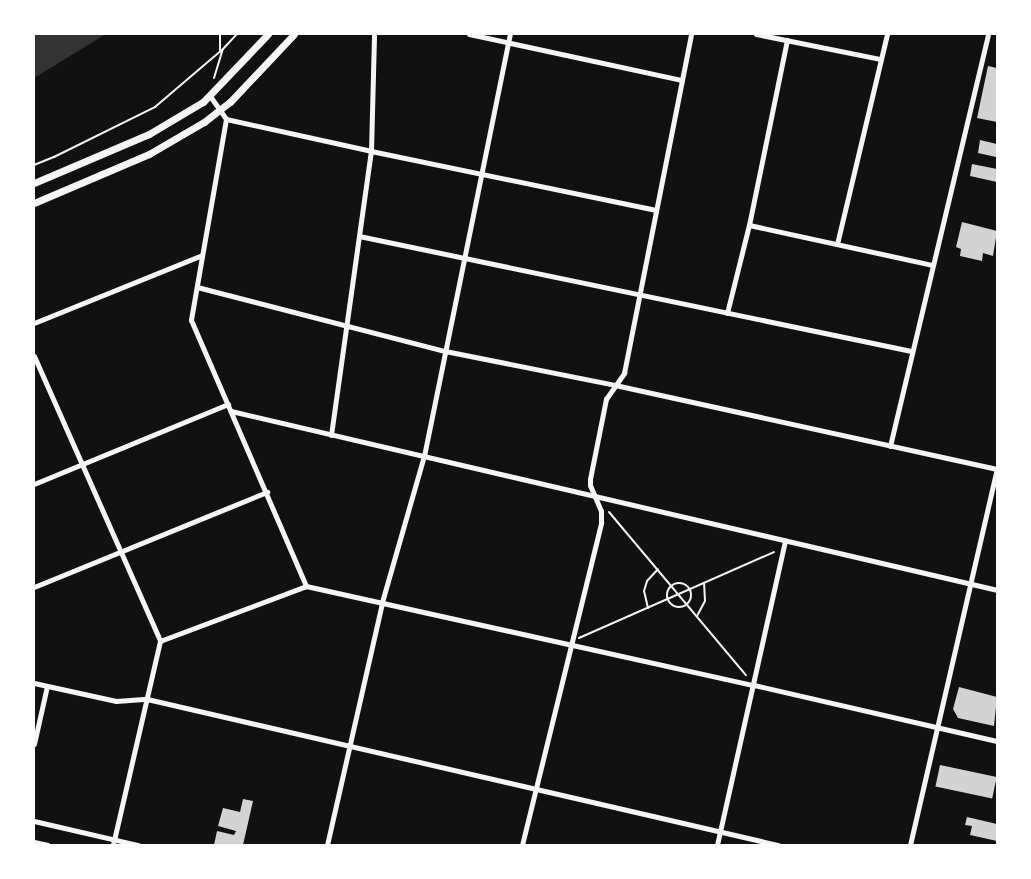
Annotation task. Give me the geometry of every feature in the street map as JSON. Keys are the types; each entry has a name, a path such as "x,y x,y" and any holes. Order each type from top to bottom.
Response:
{"main road":[{"path":"34,183 150,134 210,96 268,34"},
{"path":"34,203 149,154 221,110 294,34"}],"street":[{"path":"331,435 371,151 374,34"},
{"path":"469,34 682,80"},
{"path":"327,845 382,602 424,456 510,34"},
{"path":"522,845 534,789 601,523 601,511 590,485 590,479 606,399 624,373 691,34"},
{"path":"756,34 880,58"},
{"path":"837,244 887,34"},
{"path":"890,446 911,351 988,34"},
{"path":"727,313 749,225 787,40"},
{"path":"210,96 226,119 191,320 267,492 306,586"},
{"path":"226,119 481,175 656,210"},
{"path":"749,225 932,264"},
{"path":"359,236 911,351"},
{"path":"34,323 202,255"},
{"path":"197,287 445,351 615,385 997,469 910,845"},
{"path":"34,356 160,641 114,842"},
{"path":"34,484 228,404"},
{"path":"231,411 997,590"},
{"path":"34,587 267,492"},
{"path":"717,845 786,541"},
{"path":"160,641 306,586 572,643 997,741"},
{"path":"34,683 116,701 147,699 778,845"},
{"path":"34,744 47,686"},
{"path":"34,821 114,842 138,845"},
{"path":"34,842 48,845"}],"path":[{"path":"220,34 220,52"},
{"path":"34,165 70,150 155,107 220,52 237,34"},
{"path":"220,85 214,79 223,49"},
{"path":"596,497 754,684"},
{"path":"572,643 784,548"},
{"path":"648,608 645,602 646,586 653,573 658,569"},
{"path":"682,583 690,589 691,596 687,604 678,607 671,604 667,593 672,586 682,583"},
{"path":"697,616 705,601 704,583"}],"shaded area":[{"path":"34,34 106,34 34,78"}],"building":[{"path":"988,66 997,68 997,122 977,118"},
{"path":"980,140 997,144 996,157 978,153"},
{"path":"972,164 997,169 997,182 970,176"},
{"path":"962,222 997,231 993,256 983,253 982,261 960,256 961,249 956,247"},
{"path":"959,687 997,697 994,726 958,718 953,709"},
{"path":"940,765 997,777 992,799 935,787"},
{"path":"243,799 253,801 243,845 214,845 217,831 234,835 236,831 218,826 223,808 240,812"},
{"path":"967,817 997,824 997,841 970,835 972,826 965,825"}]}
